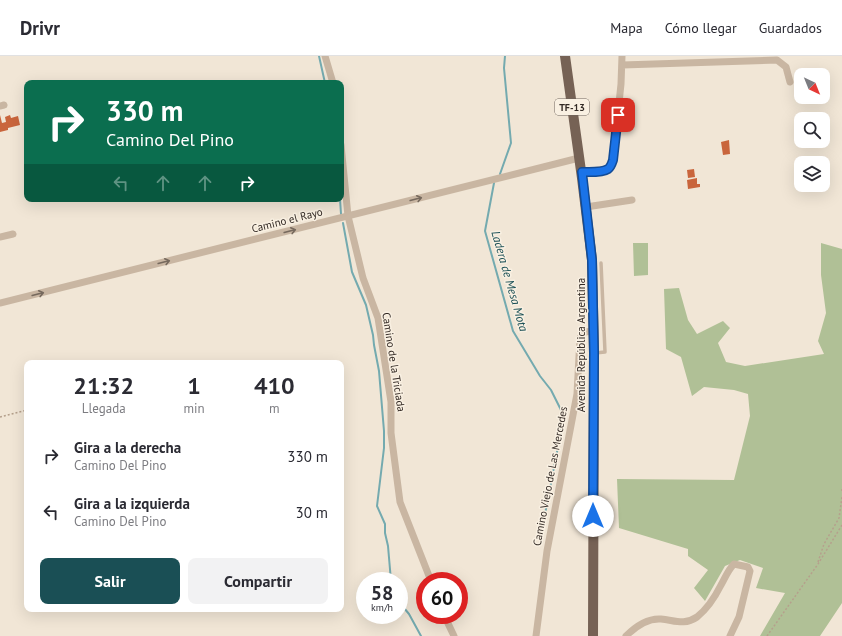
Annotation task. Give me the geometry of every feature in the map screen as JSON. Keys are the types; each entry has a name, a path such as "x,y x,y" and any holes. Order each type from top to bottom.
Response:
{"main road":[{"name":"Avenida República Argentina","path":"565,56 582,172 592,260 594,330 593,636"}],"street":[{"path":"326,56 332,80"},
{"path":"582,172 603,171 611,166 614,153 622,56"},
{"path":"622,66 778,60 786,67 790,82"},
{"name":"Camino el Rayo","path":"0,303 579,158"},
{"name":"Camino de la Triciada","path":"344,175 348,216 363,278 378,318 391,402 391,433 400,502 427,572"},
{"path":"586,207 632,200"},
{"path":"0,237 13,234"},
{"name":"Camino Viejo de Las Mercedes","path":"536,636 547,551 577,394 580,338 584,332 594,330"},
{"path":"626,636 632,630 646,622 660,619 681,622 696,618 716,595 730,568 734,564 748,567 750,571 739,617 730,636"},
{"path":"448,624 454,636"}],"lane":[{"path":"594,353 605,352 601,263"}],"path":[{"path":"0,417 24,411"},
{"path":"818,564 824,544 839,518 842,497"},
{"path":"767,636 818,564 842,525"}],"green space":[{"path":"633,243 648,243 648,275 634,276"},
{"path":"821,243 842,249 842,603 820,636 760,636 785,593 756,588 763,568 740,560 725,566 705,601 694,588 708,570 688,556 688,549 619,528 617,479 734,480 750,416 748,394 734,390 704,387 692,396 681,357 666,349 664,289 679,288 688,320 697,334 723,321 730,328 718,343 726,362 745,366 824,354 818,341 826,313 821,275"}],"building":[{"path":"0,115 2,123 6,122 5,117 10,115 11,118 18,116 20,125 0,132"},
{"path":"729,140 730,154 723,155 721,142"},
{"path":"694,169 695,177 688,178 687,170"},
{"path":"697,178 697,184 700,184 700,187 688,189 687,180"}],"waterway":[{"path":"319,56 324,80"},
{"name":"Ladera de Mesa Mota","path":"500,174 511,143 504,68 505,56"},
{"name":"Ladera de Mesa Mota","path":"494,183 485,231 513,331 540,376 551,390 564,416 545,514"},
{"path":"340,202 341,214"},
{"path":"343,223 352,272 366,305 379,371 384,448 377,506 385,524 390,572"},
{"path":"408,613 421,636"}],"route":[{"path":"593,516 594,353 592,260 582,172 603,171 611,166 618,115"}]}
